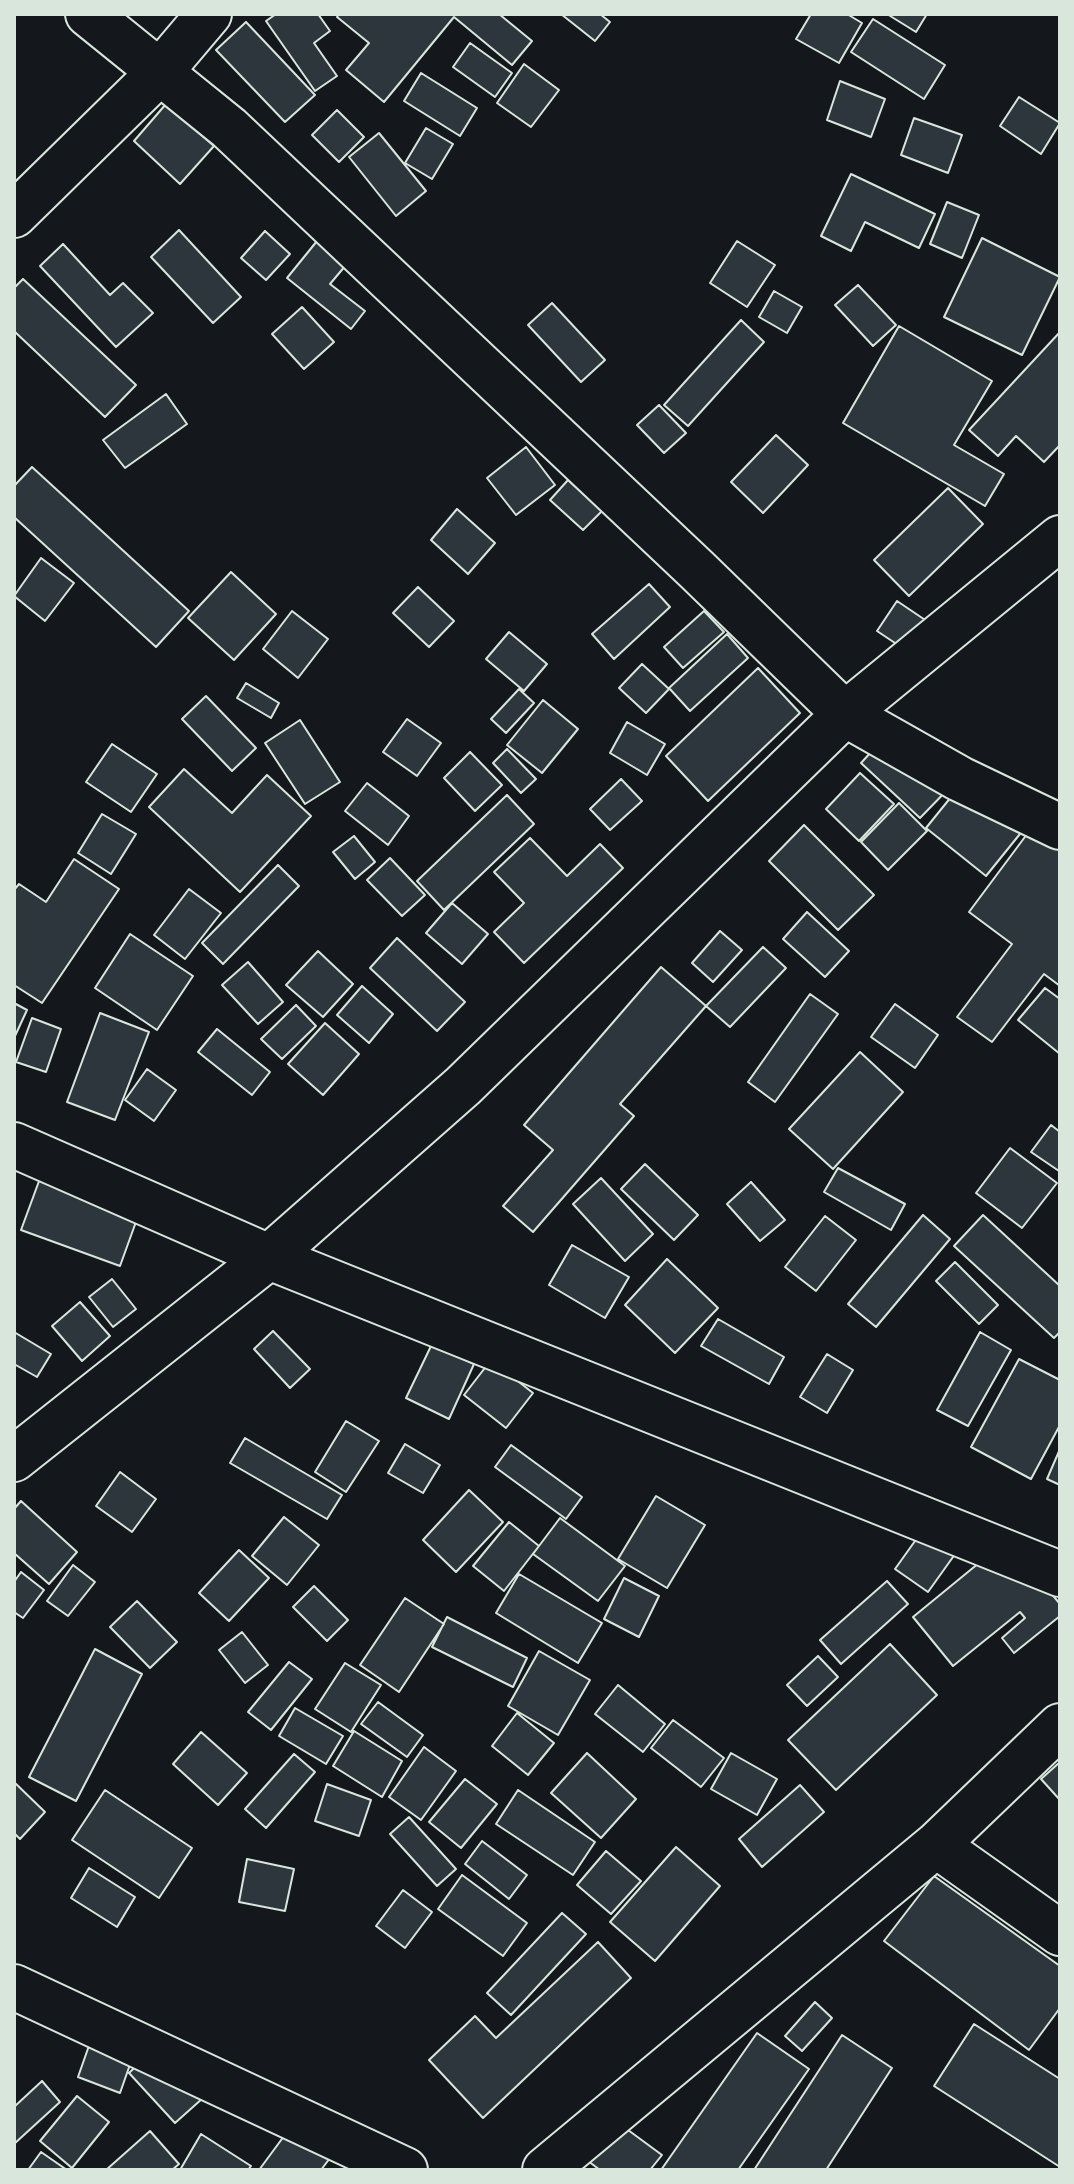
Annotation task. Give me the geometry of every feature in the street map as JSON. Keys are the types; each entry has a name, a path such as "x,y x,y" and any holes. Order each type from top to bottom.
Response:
{"street":[{"path":"88,14 229,128 845,714 960,779 1060,827"},
{"path":"14,215 160,72 209,14"},
{"path":"14,1459 269,1257 463,1086 845,714 1060,538"},
{"path":"14,1145 269,1257 1060,1574"},
{"path":"545,2170 936,1845 1060,1726"},
{"path":"936,1845 1060,1933"},
{"path":"14,1987 405,2170"}],"building":[{"path":"276,14 318,14 330,31 314,43 337,76 315,91 266,21"},
{"path":"339,14 499,14 532,41 512,65 454,17 384,102 346,70 369,43 337,17"},
{"path":"561,14 600,14 610,22 595,41"},
{"path":"811,14 847,14 862,23 839,63 796,39"},
{"path":"887,14 927,14 916,32"},
{"path":"873,19 945,65 924,99 851,52"},
{"path":"246,22 315,95 285,122 216,50"},
{"path":"470,43 512,73 495,97 453,67"},
{"path":"524,64 559,90 531,127 497,103"},
{"path":"421,73 477,108 460,136 404,101"},
{"path":"840,81 885,99 871,137 827,120"},
{"path":"1019,97 1060,123 1041,154 1000,126"},
{"path":"166,104 214,146 180,184 134,141"},
{"path":"337,110 364,137 339,162 312,135"},
{"path":"914,118 962,135 948,173 901,155"},
{"path":"426,128 453,144 432,179 405,163"},
{"path":"379,133 426,191 396,216 349,157"},
{"path":"851,174 935,214 919,248 865,222 851,251 821,236"},
{"path":"947,202 979,215 962,258 930,244"},
{"path":"179,230 241,297 213,323 151,257"},
{"path":"265,231 290,254 266,280 241,258"},
{"path":"982,238 1060,277 1022,355 944,317"},
{"path":"317,241 346,265 330,284 365,311 351,329 287,278"},
{"path":"737,241 775,265 747,307 710,283"},
{"path":"63,244 110,295 123,283 153,313 116,347 40,266"},
{"path":"23,279 136,385 105,417 14,331 14,288"},
{"path":"858,285 896,325 873,346 835,305"},
{"path":"774,291 802,307 787,333 759,317"},
{"path":"552,303 605,360 581,382 528,325"},
{"path":"302,307 334,342 304,369 272,334"},
{"path":"741,320 764,342 688,426 664,405"},
{"path":"899,326 992,381 954,445 1004,474 985,506 843,423"},
{"path":"1060,332 1060,445 1044,462 1016,436 998,456 969,430"},
{"path":"166,394 187,424 125,468 103,440"},
{"path":"659,405 686,433 664,453 637,425"},
{"path":"776,435 808,465 763,513 731,482"},
{"path":"526,447 555,485 516,515 487,478"},
{"path":"32,467 189,611 156,647 14,517 14,486"},
{"path":"568,480 602,511 583,530 550,500"},
{"path":"948,488 983,524 909,596 874,560"},
{"path":"457,509 495,543 468,574 431,540"},
{"path":"41,558 74,583 45,621 14,596"},
{"path":"231,572 276,614 234,660 188,618"},
{"path":"649,584 670,607 614,659 592,634"},
{"path":"418,587 454,621 429,647 393,613"},
{"path":"897,601 940,630 919,659 877,631"},
{"path":"292,611 328,639 298,678 263,649"},
{"path":"704,611 724,632 683,668 664,647"},
{"path":"509,632 547,664 524,691 486,659"},
{"path":"727,634 748,658 690,711 669,688"},
{"path":"642,664 669,689 646,713 619,688"},
{"path":"758,668 800,713 708,801 666,756"},
{"path":"246,683 279,703 271,718 237,698"},
{"path":"519,689 534,703 506,733 491,719"},
{"path":"206,696 256,748 232,771 182,719"},
{"path":"543,700 578,729 542,773 507,745"},
{"path":"407,719 441,743 417,776 383,752"},
{"path":"300,720 340,782 305,804 265,743"},
{"path":"627,722 665,744 647,775 610,753"},
{"path":"895,726 954,783 920,818 861,763"},
{"path":"112,744 157,774 131,812 86,782"},
{"path":"507,749 536,779 521,793 493,763"},
{"path":"470,752 502,785 475,811 444,778"},
{"path":"184,769 232,813 267,775 311,816 240,892 149,807"},
{"path":"860,773 894,804 859,841 826,809"},
{"path":"968,776 1028,824 986,876 926,828"},
{"path":"621,779 642,801 610,830 590,809"},
{"path":"367,783 409,816 388,845 345,811"},
{"path":"507,795 534,824 444,910 417,881"},
{"path":"899,803 927,831 888,870 861,842"},
{"path":"102,814 136,834 111,874 78,853"},
{"path":"1042,814 1060,827 1060,986 1044,974 992,1042 957,1017 1012,944 969,912"},
{"path":"804,825 874,895 838,930 769,861"},
{"path":"354,836 375,862 355,879 333,852"},
{"path":"530,838 567,876 600,844 623,868 524,963 494,932 524,903 494,872"},
{"path":"390,858 425,895 402,916 367,880"},
{"path":"74,859 119,889 42,1003 14,985 14,890 19,884 46,902"},
{"path":"278,865 299,886 223,964 202,943"},
{"path":"189,889 221,913 185,959 154,935"},
{"path":"452,903 488,934 462,964 426,933"},
{"path":"807,912 849,951 825,977 783,939"},
{"path":"720,931 742,950 713,982 692,963"},
{"path":"130,934 193,976 157,1030 95,988"},
{"path":"397,938 465,1002 437,1031 370,968"},
{"path":"763,947 786,968 730,1027 706,1006"},
{"path":"318,951 353,984 323,1017 286,985"},
{"path":"248,962 283,1002 258,1024 222,985"},
{"path":"661,967 706,1006 620,1104 634,1116 533,1232 503,1206 553,1150 524,1125"},
{"path":"362,986 393,1014 369,1043 337,1015"},
{"path":"1045,988 1060,999 1060,1054 1018,1020"},
{"path":"810,994 838,1014 775,1102 748,1082"},
{"path":"14,1003 27,1010 15,1036 14,1036"},
{"path":"895,1004 938,1035 915,1068 871,1037"},
{"path":"296,1005 316,1026 282,1059 261,1039"},
{"path":"100,1013 149,1032 115,1120 67,1102"},
{"path":"32,1018 61,1029 46,1072 16,1062"},
{"path":"325,1023 359,1054 323,1095 288,1064"},
{"path":"217,1029 270,1072 252,1095 198,1052"},
{"path":"860,1052 903,1092 833,1169 789,1129"},
{"path":"147,1069 176,1090 154,1121 125,1100"},
{"path":"1051,1125 1060,1132 1059,1171 1031,1152"},
{"path":"1010,1148 1057,1183 1022,1228 976,1193"},
{"path":"645,1164 698,1215 674,1240 621,1189"},
{"path":"838,1168 905,1204 891,1230 824,1192"},
{"path":"42,1173 141,1208 120,1266 21,1230"},
{"path":"601,1178 653,1234 625,1261 573,1204"},
{"path":"751,1182 785,1220 760,1241 727,1204"},
{"path":"923,1215 950,1239 876,1327 848,1304"},
{"path":"983,1215 1060,1286 1060,1332 1054,1338 954,1246"},
{"path":"825,1216 856,1240 816,1291 785,1267"},
{"path":"572,1245 629,1277 605,1318 549,1285"},
{"path":"667,1259 718,1308 675,1353 625,1305"},
{"path":"955,1262 998,1305 979,1324 936,1281"},
{"path":"112,1279 136,1309 113,1327 89,1297"},
{"path":"80,1302 110,1336 82,1361 52,1326"},
{"path":"718,1319 784,1357 769,1384 701,1346"},
{"path":"273,1331 310,1369 290,1388 254,1349"},
{"path":"14,1332 51,1354 37,1377 14,1364"},
{"path":"980,1332 1011,1350 968,1426 937,1410"},
{"path":"432,1344 474,1364 449,1419 406,1398"},
{"path":"827,1354 853,1370 827,1413 800,1397"},
{"path":"1019,1359 1060,1380 1060,1425 1031,1479 971,1447"},
{"path":"491,1360 533,1393 506,1428 464,1395"},
{"path":"346,1421 379,1441 346,1492 315,1472"},
{"path":"245,1438 342,1495 327,1519 230,1463"},
{"path":"405,1444 440,1465 423,1493 388,1473"},
{"path":"511,1445 582,1497 566,1519 495,1467"},
{"path":"1060,1449 1060,1485 1047,1479"},
{"path":"120,1472 156,1499 132,1532 96,1506"},
{"path":"469,1490 503,1522 456,1572 423,1540"},
{"path":"656,1496 705,1525 667,1588 618,1559"},
{"path":"21,1501 77,1552 49,1584 14,1553 14,1509"},
{"path":"284,1517 319,1545 287,1585 252,1556"},
{"path":"560,1518 625,1566 598,1601 533,1554"},
{"path":"930,1520 963,1543 928,1592 895,1569"},
{"path":"509,1522 539,1546 504,1591 473,1566"},
{"path":"1007,1540 1060,1604 1060,1616 1014,1653 1002,1638 1025,1618 1020,1612 953,1666 913,1617"},
{"path":"239,1550 269,1578 229,1621 199,1593"},
{"path":"73,1565 95,1582 68,1616 47,1601"},
{"path":"21,1572 44,1590 23,1618 14,1612 14,1582"},
{"path":"519,1574 602,1623 578,1663 496,1613"},
{"path":"624,1578 659,1596 639,1637 604,1619"},
{"path":"887,1581 908,1604 841,1664 820,1640"},
{"path":"314,1586 348,1620 327,1641 293,1607"},
{"path":"405,1598 444,1624 399,1692 360,1665"},
{"path":"137,1601 177,1642 150,1668 110,1627"},
{"path":"447,1617 527,1658 513,1687 432,1647"},
{"path":"242,1632 268,1665 245,1683 219,1650"},
{"path":"890,1644 937,1695 836,1790 788,1740"},
{"path":"95,1649 142,1674 76,1801 29,1777"},
{"path":"539,1651 590,1680 558,1735 508,1706"},
{"path":"818,1656 838,1677 807,1706 787,1685"},
{"path":"289,1662 312,1679 271,1730 248,1712"},
{"path":"345,1663 381,1685 351,1732 315,1709"},
{"path":"618,1685 665,1724 643,1752 595,1714"},
{"path":"378,1702 423,1735 407,1757 361,1724"},
{"path":"295,1708 343,1736 326,1764 279,1736"},
{"path":"517,1713 554,1743 528,1775 492,1746"},
{"path":"673,1720 724,1758 701,1787 651,1748"},
{"path":"354,1731 402,1761 382,1797 333,1766"},
{"path":"201,1732 247,1773 218,1805 173,1764"},
{"path":"424,1747 456,1771 421,1820 389,1797"},
{"path":"587,1753 636,1799 601,1838 551,1793"},
{"path":"731,1753 777,1779 757,1815 711,1789"},
{"path":"294,1754 315,1772 266,1828 245,1809"},
{"path":"1060,1762 1060,1800 1041,1779"},
{"path":"465,1779 497,1804 461,1848 429,1822"},
{"path":"14,1782 45,1812 20,1839 14,1833"},
{"path":"327,1784 371,1800 359,1836 315,1821"},
{"path":"800,1785 824,1812 762,1867 739,1839"},
{"path":"105,1790 192,1848 159,1898 72,1840"},
{"path":"518,1790 595,1842 573,1875 496,1824"},
{"path":"409,1817 456,1869 437,1886 390,1834"},
{"path":"482,1841 527,1875 509,1899 465,1864"},
{"path":"676,1847 720,1886 655,1961 610,1922"},
{"path":"606,1851 641,1881 611,1914 577,1885"},
{"path":"247,1859 294,1869 285,1911 239,1902"},
{"path":"89,1868 135,1897 117,1927 71,1898"},
{"path":"462,1875 527,1923 503,1956 438,1909"},
{"path":"934,1876 1060,1966 1060,2008 1029,2050 884,1941"},
{"path":"403,1890 432,1912 405,1948 376,1926"},
{"path":"562,1913 586,1934 511,2015 487,1993"},
{"path":"598,1942 631,1978 483,2118 429,2060 475,2016 496,2038"},
{"path":"815,2002 832,2018 802,2051 785,2036"},
{"path":"974,2024 1060,2079 1060,2167 934,2086"},
{"path":"757,2033 809,2069 738,2170 661,2170"},
{"path":"842,2035 892,2068 826,2170 754,2170"},
{"path":"91,2040 133,2056 120,2093 78,2077"},
{"path":"156,2047 203,2098 175,2123 129,2073"},
{"path":"42,2081 60,2102 14,2144 14,2107"},
{"path":"77,2096 109,2122 72,2168 40,2141"},
{"path":"609,2116 662,2155 650,2170 600,2170 580,2155"},
{"path":"290,2128 330,2158 321,2170 259,2170"},
{"path":"150,2131 179,2164 172,2170 106,2170"},
{"path":"201,2134 251,2166 248,2170 180,2170"},
{"path":"41,2152 67,2170 28,2170"}]}
